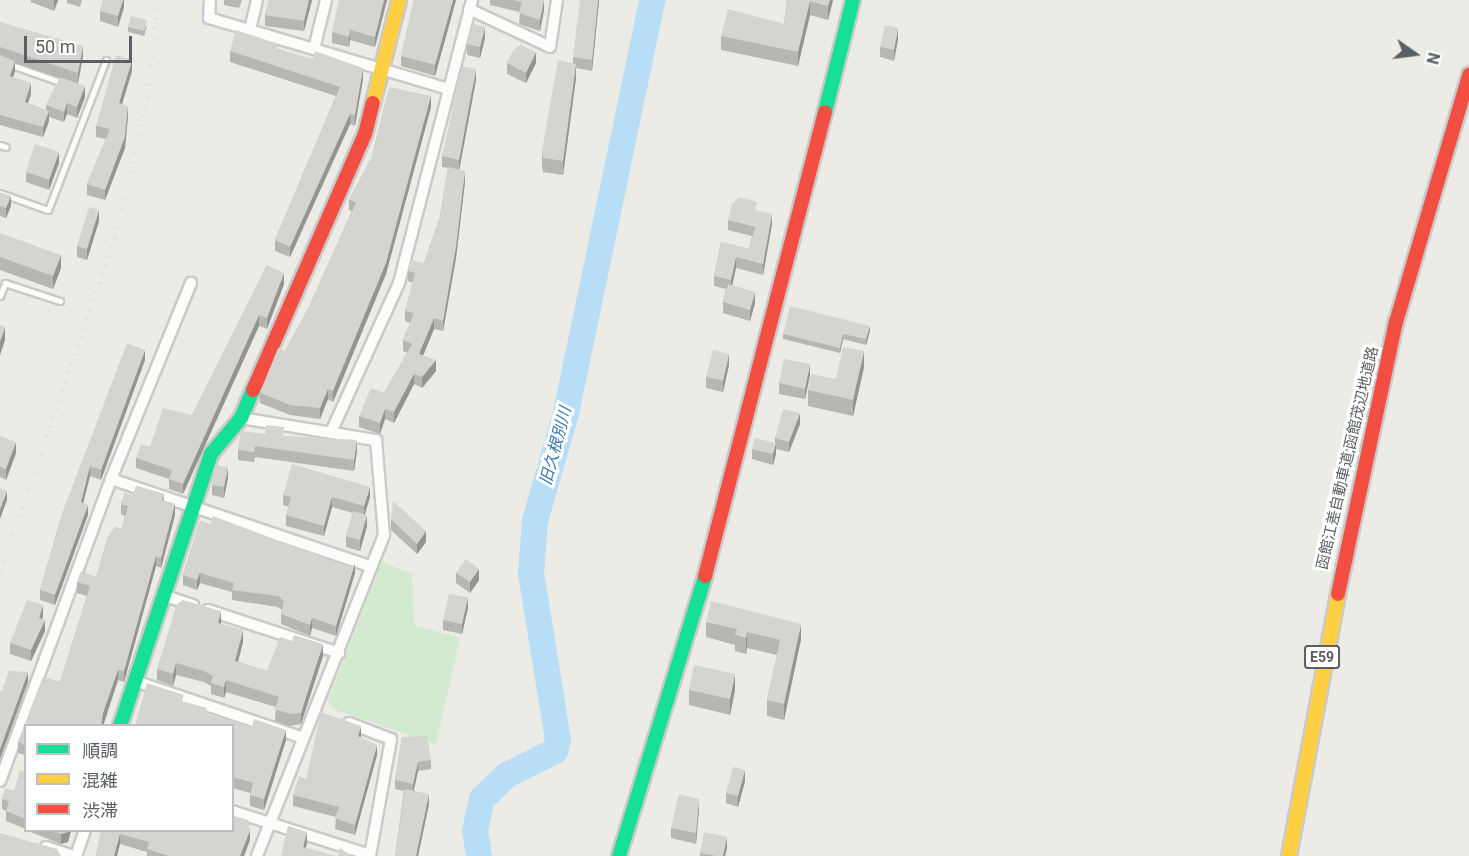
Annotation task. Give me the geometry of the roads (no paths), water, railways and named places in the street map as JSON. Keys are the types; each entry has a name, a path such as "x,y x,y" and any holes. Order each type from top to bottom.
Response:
{"main road":[{"path":"121,724 190,507 212,454 242,418 365,134 399,0"},
{"path":"619,856 724,512 853,0"},
{"name":"函館江差自動車道;函館茂辺地道路","path":"1289,856 1363,459 1469,75"}],"street":[{"path":"210,0 209,18 448,89"},
{"path":"250,30 257,0"},
{"path":"314,49 326,0"},
{"path":"332,430 399,283 471,4 550,47 557,0"},
{"path":"0,781 111,479 190,284"},
{"path":"242,418 332,430 376,440 384,535 339,653 326,714 303,738 257,856"},
{"path":"111,479 372,567"},
{"path":"162,595 339,653"},
{"path":"135,681 303,738"},
{"path":"234,812 370,855 391,739 326,714"},
{"path":"31,843 75,856 85,832"}],"lane":[{"path":"0,193 48,210 106,60"},
{"path":"0,61 73,87"},
{"path":"83,90 93,94"},
{"path":"0,296 5,283 60,301"}],"waterway":[{"name":"旧久根別川","path":"479,856 475,831 482,799 507,775 555,751 558,740 531,574 535,521 566,413 652,0"}],"railway":[{"path":"0,571 115,237 148,95 157,0"}]}
